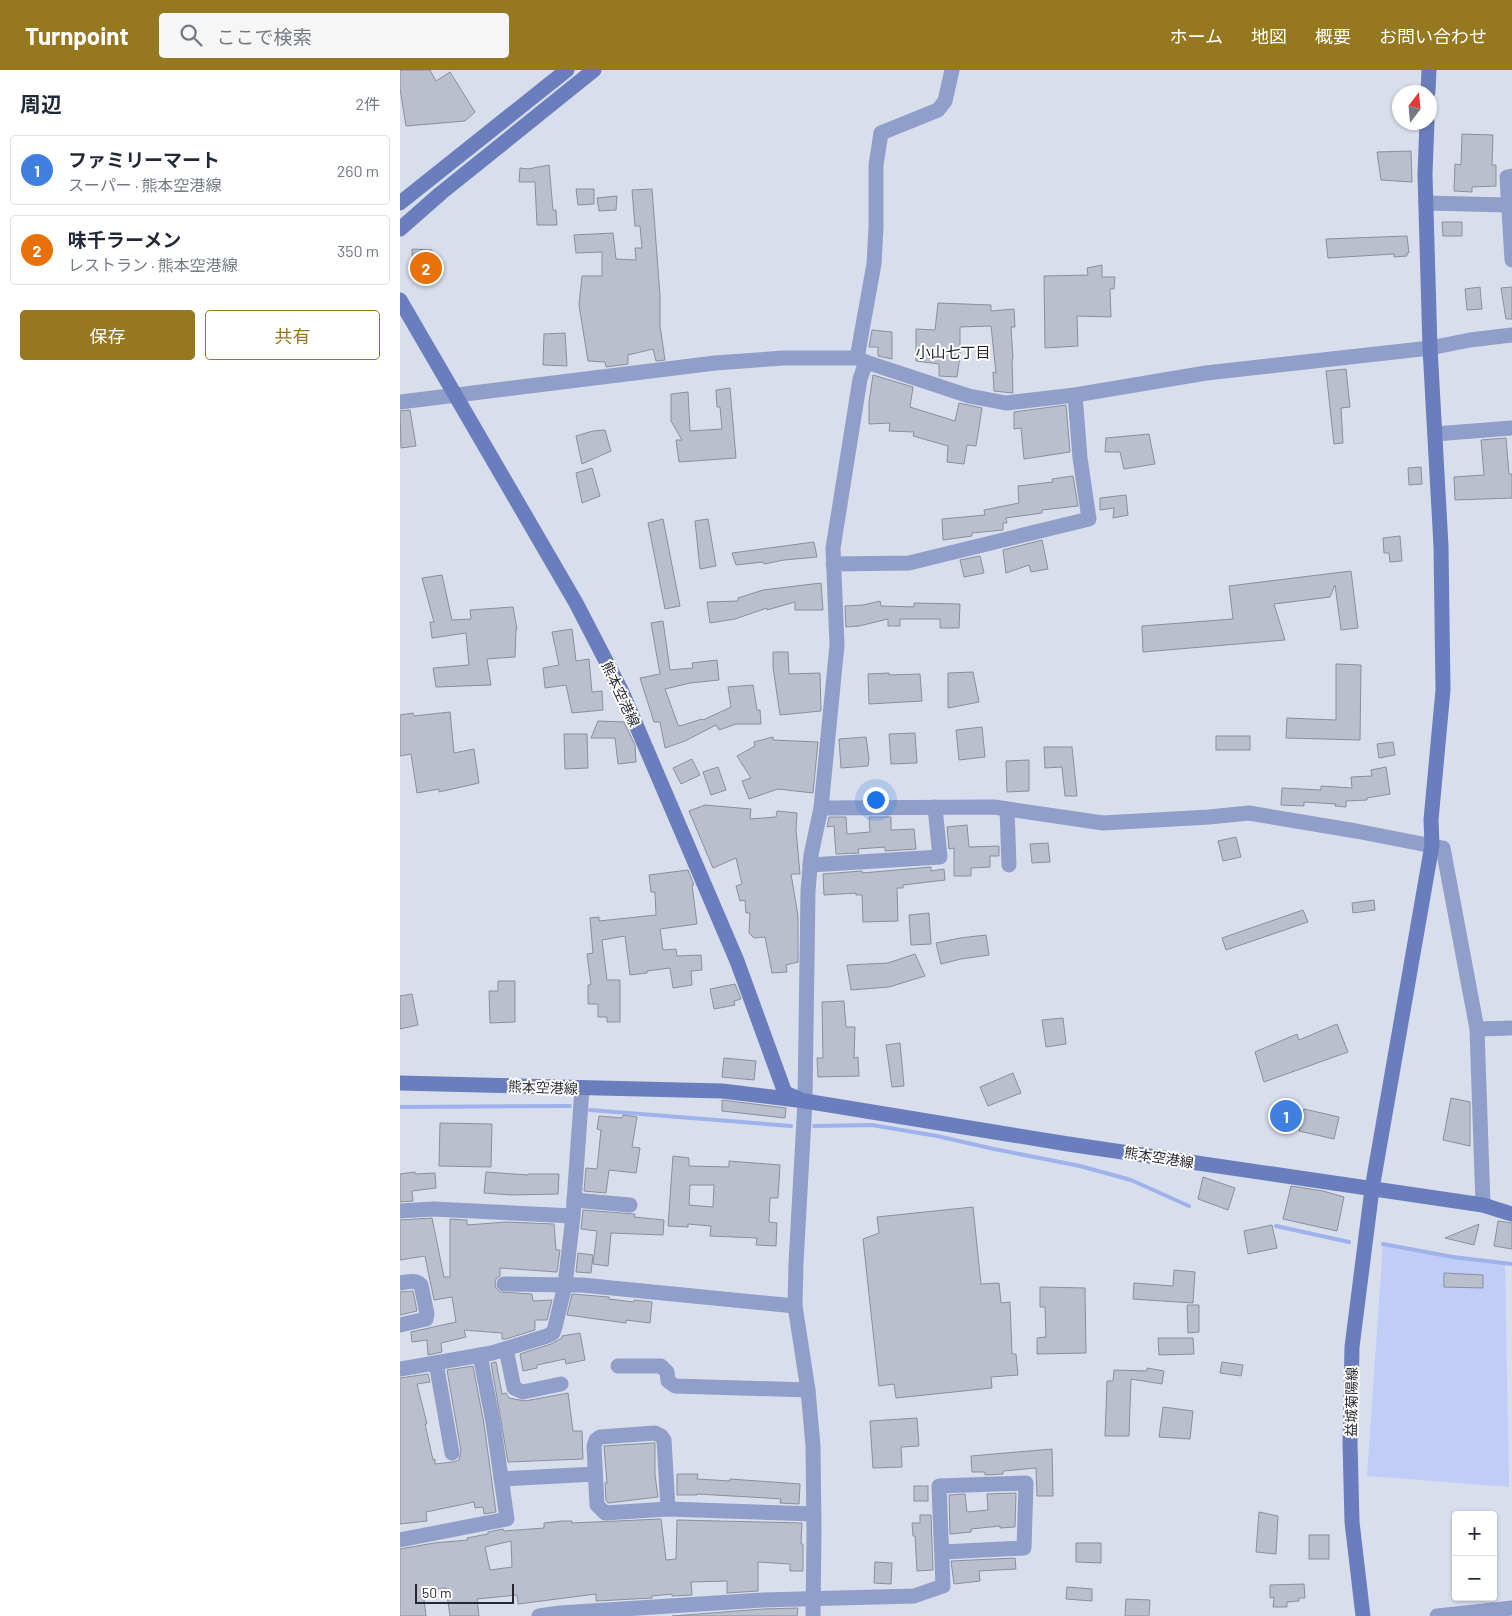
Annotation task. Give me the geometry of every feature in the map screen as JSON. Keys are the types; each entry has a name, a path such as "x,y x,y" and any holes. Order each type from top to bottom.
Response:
{"main road":[{"path":"400,203 567,70"},
{"path":"400,229 441,193 594,70"},
{"path":"1428,85 1429,70"},
{"name":"益城菊陽線","path":"1363,1616 1352,1522 1350,1442 1352,1347 1373,1186 1432,845 1431,820 1443,690 1441,546 1430,348 1425,174 1427,130"},
{"name":"熊本空港線","path":"400,300 576,603 622,692 737,961 785,1093 805,1101"},
{"name":"熊本空港線","path":"400,1083 722,1091 805,1101 1068,1144 1373,1186 1483,1205 1512,1214"}],"street":[{"path":"813,1616 813,1446 808,1390 796,1306 796,1263 805,1101 808,891 810,865 822,808 837,646 833,548 859,388 874,264 876,165 881,133 938,110 945,101 952,70"},
{"path":"1512,176 1507,177 1512,260"},
{"path":"1426,203 1508,205"},
{"path":"400,402 715,363 784,358 861,360 969,396 1006,403 1075,395 1206,373 1430,348 1470,340 1512,335"},
{"path":"833,564 909,563 1089,519 1080,458 1075,395"},
{"path":"1435,434 1512,428"},
{"path":"810,865 940,857 935,807"},
{"path":"822,808 994,807 1104,823 1249,813 1443,848 1477,1029 1483,1205"},
{"path":"1007,809 1010,865"},
{"path":"1477,1029 1512,1028"},
{"path":"400,1369 506,1349 553,1333 565,1285 573,1216 582,1088"},
{"path":"574,1200 630,1205"},
{"path":"400,1211 433,1210 573,1216"},
{"path":"400,1283 417,1281 421,1284 427,1314 426,1319 400,1325"},
{"path":"504,1284 582,1285 796,1306"},
{"path":"506,1349 514,1388 523,1392 561,1384"},
{"path":"400,1540 507,1520 493,1422 480,1355"},
{"path":"436,1362 452,1453"},
{"path":"618,1366 661,1366 667,1372 668,1381 674,1386 808,1390"},
{"path":"668,1509 664,1440 661,1436 655,1433 600,1437 596,1440 594,1446 597,1506 605,1513 668,1509 814,1514"},
{"path":"501,1479 595,1474"},
{"path":"539,1616 719,1602 914,1596 943,1586 939,1486 1026,1483 1024,1548 942,1552"},
{"path":"1436,1616 1512,1608"}],"shaded area":[{"path":"1383,1244 1505,1264 1509,1487 1367,1476"}],"building":[{"path":"400,70 430,70 436,81 450,72 475,112 465,121 406,126 400,89"},
{"path":"1462,134 1493,135 1492,165 1496,165 1496,186 1472,187 1472,192 1454,191 1455,164 1461,165"},
{"path":"1411,151 1412,182 1381,180 1377,152"},
{"path":"549,165 553,210 556,210 557,225 537,225 535,182 519,182 520,168 528,169"},
{"path":"576,189 594,189 594,204 578,205"},
{"path":"652,189 660,296 660,326 665,360 656,361 653,349 628,355 628,364 606,367 605,362 588,361 579,305 582,276 602,276 602,252 576,253 574,235 613,233 616,259 636,260 635,248 642,248 640,226 635,226 632,190"},
{"path":"617,196 616,210 599,211 597,198"},
{"path":"1442,222 1462,222 1462,236 1443,236"},
{"path":"1407,236 1409,253 1407,253 1407,256 1394,257 1394,254 1328,258 1326,239"},
{"path":"412,249 432,250 433,275 413,276"},
{"path":"1102,265 1102,277 1115,277 1114,289 1110,289 1111,317 1077,316 1078,346 1045,348 1044,276 1088,275 1087,268"},
{"path":"1480,287 1482,309 1467,310 1465,289"},
{"path":"1512,287 1512,319 1506,319 1501,288"},
{"path":"938,303 991,305 991,311 1014,309 1015,327 1011,327 1013,393 994,391 993,372 996,373 991,326 960,327 960,356 957,377 939,376 939,364 916,361 916,329 935,330"},
{"path":"872,330 892,332 892,359 878,356 878,347 869,347"},
{"path":"565,333 567,366 543,365 544,334"},
{"path":"1346,369 1350,407 1341,408 1343,443 1334,444 1326,371"},
{"path":"873,375 913,387 910,407 955,421 959,403 982,408 976,446 967,445 964,464 947,462 948,446 913,436 914,432 889,431 890,423 869,424 869,402"},
{"path":"730,388 736,458 679,462 676,440 682,440 671,421 671,394 688,392 690,431 722,429 720,407 717,407 716,390"},
{"path":"1066,405 1070,452 1024,459 1021,428 1014,429 1014,412"},
{"path":"410,410 416,446 401,448 400,411"},
{"path":"605,430 611,451 582,464 576,436"},
{"path":"1149,434 1155,464 1124,469 1120,452 1105,452 1106,438"},
{"path":"1506,438 1509,474 1512,474 1512,498 1455,500 1454,477 1484,475 1481,440"},
{"path":"1421,467 1422,484 1409,485 1408,468"},
{"path":"592,468 600,496 582,503 576,473"},
{"path":"1073,476 1078,506 1042,510 1042,513 1006,518 1007,523 1003,523 1003,530 972,533 972,536 943,540 942,519 985,515 984,510 1019,503 1018,486 1053,482 1052,479"},
{"path":"1126,495 1128,515 1113,518 1114,508 1100,510 1100,498"},
{"path":"663,519 680,606 665,609 648,523"},
{"path":"708,519 716,566 700,569 695,521"},
{"path":"1400,536 1402,561 1390,562 1389,553 1384,553 1383,538"},
{"path":"1042,540 1048,569 1031,572 1029,565 1006,573 1003,550"},
{"path":"814,542 817,557 764,564 763,562 736,565 732,553"},
{"path":"980,556 984,573 964,577 960,560"},
{"path":"1351,571 1358,628 1341,630 1335,585 1330,597 1274,604 1285,640 1143,652 1142,626 1233,619 1229,586"},
{"path":"442,575 452,620 471,619 470,610 513,607 517,629 515,657 487,659 491,685 436,687 433,668 469,665 466,633 432,638 430,622 434,622 422,578"},
{"path":"821,583 823,610 795,610 795,602 767,610 767,608 735,619 710,623 707,602 738,601 738,598 763,590"},
{"path":"880,601 881,606 914,607 914,603 960,604 959,628 940,628 940,619 900,619 900,626 888,626 888,619 846,627 845,606 863,605"},
{"path":"663,621 670,670 693,668 692,663 717,660 719,680 690,683 665,689 678,725 703,720 731,707 728,687 753,685 757,710 760,710 761,724 736,724 719,730 716,725 685,741 665,748 660,722 654,722 640,678 660,674 651,623"},
{"path":"572,629 576,661 589,659 592,692 602,691 603,710 572,713 566,685 545,688 543,668 559,665 552,632"},
{"path":"773,652 788,652 789,674 820,673 821,711 780,715 773,667"},
{"path":"1336,664 1361,665 1360,740 1286,738 1287,718 1336,720"},
{"path":"973,672 979,702 948,708 948,673"},
{"path":"889,673 889,675 920,674 922,701 869,704 868,674"},
{"path":"450,712 454,753 474,749 479,783 439,792 439,789 417,793 411,754 400,756 400,715 413,713 414,716"},
{"path":"598,721 624,722 635,745 636,762 618,764 615,738 591,738"},
{"path":"982,727 985,757 959,760 956,730"},
{"path":"915,733 917,763 891,764 889,734"},
{"path":"564,734 587,734 588,768 565,769"},
{"path":"1216,736 1250,736 1250,750 1216,750"},
{"path":"773,737 773,740 818,742 813,793 778,789 749,799 742,781 751,778 737,756 755,746 754,742"},
{"path":"866,737 868,766 841,768 839,739"},
{"path":"1393,742 1395,755 1379,758 1377,744"},
{"path":"1044,747 1072,747 1077,796 1065,796 1062,767 1045,768"},
{"path":"692,759 700,775 681,784 673,768"},
{"path":"1029,760 1029,791 1007,792 1006,761"},
{"path":"718,767 726,790 711,795 703,772"},
{"path":"1386,767 1390,794 1367,798 1367,800 1346,801 1346,807 1335,806 1336,804 1304,802 1304,806 1281,805 1282,788 1321,790 1321,786 1352,788 1351,777 1372,776 1371,770"},
{"path":"705,805 751,809 750,819 776,817 777,811 797,813 796,830 800,874 791,874 798,916 798,962 786,965 787,972 772,973 765,937 754,938 749,933 750,913 746,913 745,900 740,901 736,886 742,884 736,858 713,868 689,811"},
{"path":"829,817 846,817 847,834 870,832 869,817 891,817 891,830 914,829 916,849 885,851 885,847 858,849 859,853 836,854 834,826 827,827"},
{"path":"967,825 969,847 999,846 999,856 990,856 990,867 971,868 971,876 954,876 954,848 949,849 947,827"},
{"path":"1236,837 1241,857 1223,861 1218,841"},
{"path":"1048,843 1050,862 1032,863 1030,844"},
{"path":"931,867 931,871 944,869 945,880 903,885 903,888 897,888 898,921 863,922 862,895 856,895 856,893 824,895 823,874 862,871 862,873"},
{"path":"688,870 694,885 692,885 697,924 660,929 663,950 676,949 677,956 701,955 702,970 691,971 692,985 673,988 670,968 630,975 625,936 602,940 607,980 620,980 620,1022 607,1022 607,1017 598,1017 598,1004 588,1004 588,985 591,985 587,954 593,953 590,918 599,917 599,921 656,915 655,892 651,892 649,875"},
{"path":"1374,900 1375,910 1353,913 1352,903"},
{"path":"1303,910 1308,922 1226,950 1222,938"},
{"path":"929,913 931,944 911,945 909,915"},
{"path":"986,935 989,955 941,964 936,943"},
{"path":"915,954 925,976 889,987 851,990 847,965 888,963"},
{"path":"498,981 515,981 515,1022 490,1023 489,991 498,991"},
{"path":"735,984 741,999 734,1001 735,1005 714,1009 710,989"},
{"path":"412,994 418,1025 400,1029 400,996"},
{"path":"844,1001 846,1027 855,1027 854,1058 858,1057 859,1076 818,1077 817,1058 823,1058 822,1002"},
{"path":"1063,1018 1066,1044 1046,1047 1042,1020"},
{"path":"1337,1024 1348,1052 1264,1082 1255,1052 1297,1034 1299,1040"},
{"path":"900,1043 904,1086 892,1087 886,1045"},
{"path":"724,1058 756,1061 754,1080 722,1077"},
{"path":"1013,1073 1021,1093 988,1106 980,1087"},
{"path":"1451,1098 1470,1102 1470,1146 1443,1140"},
{"path":"722,1100 786,1108 785,1118 722,1111"},
{"path":"1304,1109 1339,1117 1334,1139 1299,1131"},
{"path":"623,1115 637,1117 632,1147 640,1148 636,1173 609,1170 606,1193 584,1191 586,1168 597,1169 601,1130 597,1129 599,1116 622,1118"},
{"path":"440,1123 492,1124 491,1167 439,1166"},
{"path":"673,1156 689,1158 689,1166 729,1167 729,1161 780,1165 778,1198 770,1198 769,1222 777,1223 776,1246 756,1245 757,1238 710,1236 711,1226 688,1224 688,1227 668,1226","holes":["690,1185 714,1185 713,1207 689,1205"]},
{"path":"415,1172 415,1174 435,1173 436,1188 412,1191 413,1201 400,1202 400,1174"},
{"path":"486,1172 528,1175 559,1174 558,1194 512,1195 484,1193"},
{"path":"1203,1177 1235,1188 1228,1210 1198,1199"},
{"path":"1291,1186 1323,1191 1344,1197 1337,1231 1283,1219"},
{"path":"973,1207 981,1284 999,1283 1001,1303 1010,1302 1012,1354 1016,1354 1018,1375 991,1377 992,1388 896,1398 894,1384 879,1386 863,1239 879,1233 877,1217"},
{"path":"583,1210 635,1214 634,1217 664,1220 663,1235 611,1233 608,1266 593,1264 597,1231 581,1229"},
{"path":"432,1218 444,1277 450,1277 450,1219 467,1220 467,1225 506,1222 554,1224 556,1250 560,1250 557,1272 500,1268 500,1276 496,1279 495,1283 496,1288 500,1292 532,1294 533,1301 552,1300 547,1320 535,1320 535,1330 506,1339 502,1339 502,1333 464,1330 466,1337 441,1343 442,1352 428,1355 427,1340 412,1342 411,1332 456,1322 452,1297 434,1300 425,1256 400,1260 400,1220"},
{"path":"1498,1221 1512,1223 1512,1249 1494,1246"},
{"path":"1479,1224 1474,1245 1445,1238"},
{"path":"1272,1225 1277,1248 1248,1254 1244,1231"},
{"path":"578,1253 593,1255 591,1273 576,1272"},
{"path":"1174,1270 1195,1272 1193,1303 1133,1299 1134,1283 1173,1286"},
{"path":"1444,1273 1483,1275 1483,1288 1444,1287"},
{"path":"1040,1287 1085,1288 1086,1353 1037,1354 1037,1338 1046,1337 1045,1307 1040,1307"},
{"path":"413,1291 417,1311 400,1315 400,1292"},
{"path":"572,1294 609,1297 609,1299 634,1302 634,1300 652,1302 650,1323 626,1320 626,1323 567,1315"},
{"path":"1187,1305 1199,1305 1199,1332 1188,1333"},
{"path":"580,1333 585,1360 566,1364 565,1359 537,1365 537,1368 523,1371 520,1354 551,1344 562,1338 562,1336"},
{"path":"1158,1338 1193,1338 1194,1354 1159,1355"},
{"path":"496,1362 502,1394 506,1393 509,1398 525,1401 568,1393 573,1431 582,1431 583,1459 508,1462 491,1363"},
{"path":"1222,1362 1243,1365 1241,1376 1220,1373"},
{"path":"473,1366 484,1424 496,1512 484,1514 483,1507 475,1508 474,1502 426,1512 427,1521 400,1524 400,1378 428,1374 430,1382 417,1384 427,1424 425,1424 433,1460 435,1459 435,1464 453,1462 459,1460 461,1451 447,1370"},
{"path":"1147,1368 1164,1371 1162,1384 1131,1379 1129,1436 1105,1436 1107,1381 1113,1381 1114,1370 1147,1371"},
{"path":"1163,1407 1193,1411 1190,1439 1159,1437"},
{"path":"917,1418 919,1446 901,1447 902,1467 873,1468 870,1421"},
{"path":"655,1443 655,1475 658,1497 608,1503 606,1500 605,1483 607,1483 604,1446"},
{"path":"1052,1449 1053,1496 1037,1496 1036,1468 1003,1471 1003,1474 985,1475 985,1472 972,1472 971,1456"},
{"path":"677,1474 698,1474 697,1479 730,1481 730,1479 800,1484 799,1504 780,1503 781,1499 697,1494 677,1495"},
{"path":"914,1486 928,1486 928,1501 914,1501"},
{"path":"1016,1493 1015,1527 1000,1528 1000,1526 971,1529 971,1532 950,1534 949,1495 965,1494 967,1512 988,1510 987,1494"},
{"path":"1259,1512 1278,1516 1276,1554 1256,1552"},
{"path":"920,1515 931,1515 933,1570 917,1571 915,1536 913,1536 912,1523 920,1523"},
{"path":"661,1519 666,1560 676,1559 677,1520 802,1523 803,1571 790,1571 790,1564 758,1562 758,1591 727,1593 727,1581 691,1582 692,1595 672,1596 672,1594 652,1596 652,1598 596,1601 596,1594 518,1604 517,1595 477,1599 479,1616 450,1616 446,1588 423,1591 426,1616 400,1616 400,1549 468,1540 467,1538 503,1529 504,1531 544,1528 544,1523 562,1521 572,1521 572,1523","holes":["511,1541 512,1567 490,1570 485,1547"]},
{"path":"1309,1535 1329,1535 1329,1559 1309,1559"},
{"path":"1076,1543 1101,1543 1101,1563 1076,1562"},
{"path":"1015,1558 1016,1569 979,1571 980,1581 954,1584 951,1561"},
{"path":"875,1562 892,1563 891,1584 874,1583"},
{"path":"1304,1584 1305,1598 1299,1598 1299,1601 1287,1602 1287,1607 1273,1607 1274,1597 1270,1598 1270,1585"},
{"path":"1067,1587 1092,1589 1092,1601 1066,1599"},
{"path":"1126,1599 1150,1600 1149,1616 1125,1616"},
{"path":"798,1608 797,1616 672,1616 763,1609"}],"waterway":[{"path":"400,1107 570,1106"},
{"path":"590,1110 791,1126"},
{"path":"814,1126 872,1125 937,1136 1080,1166 1131,1180 1189,1206"},
{"path":"1276,1226 1349,1242"},
{"path":"1383,1244 1453,1257 1512,1264"}],"place":[{"name":"味千ラーメン","path":"426,268"},
{"name":"ファミリーマート","path":"1286,1116"}],"district":[{"name":"小山七丁目","path":"953,352"}]}
